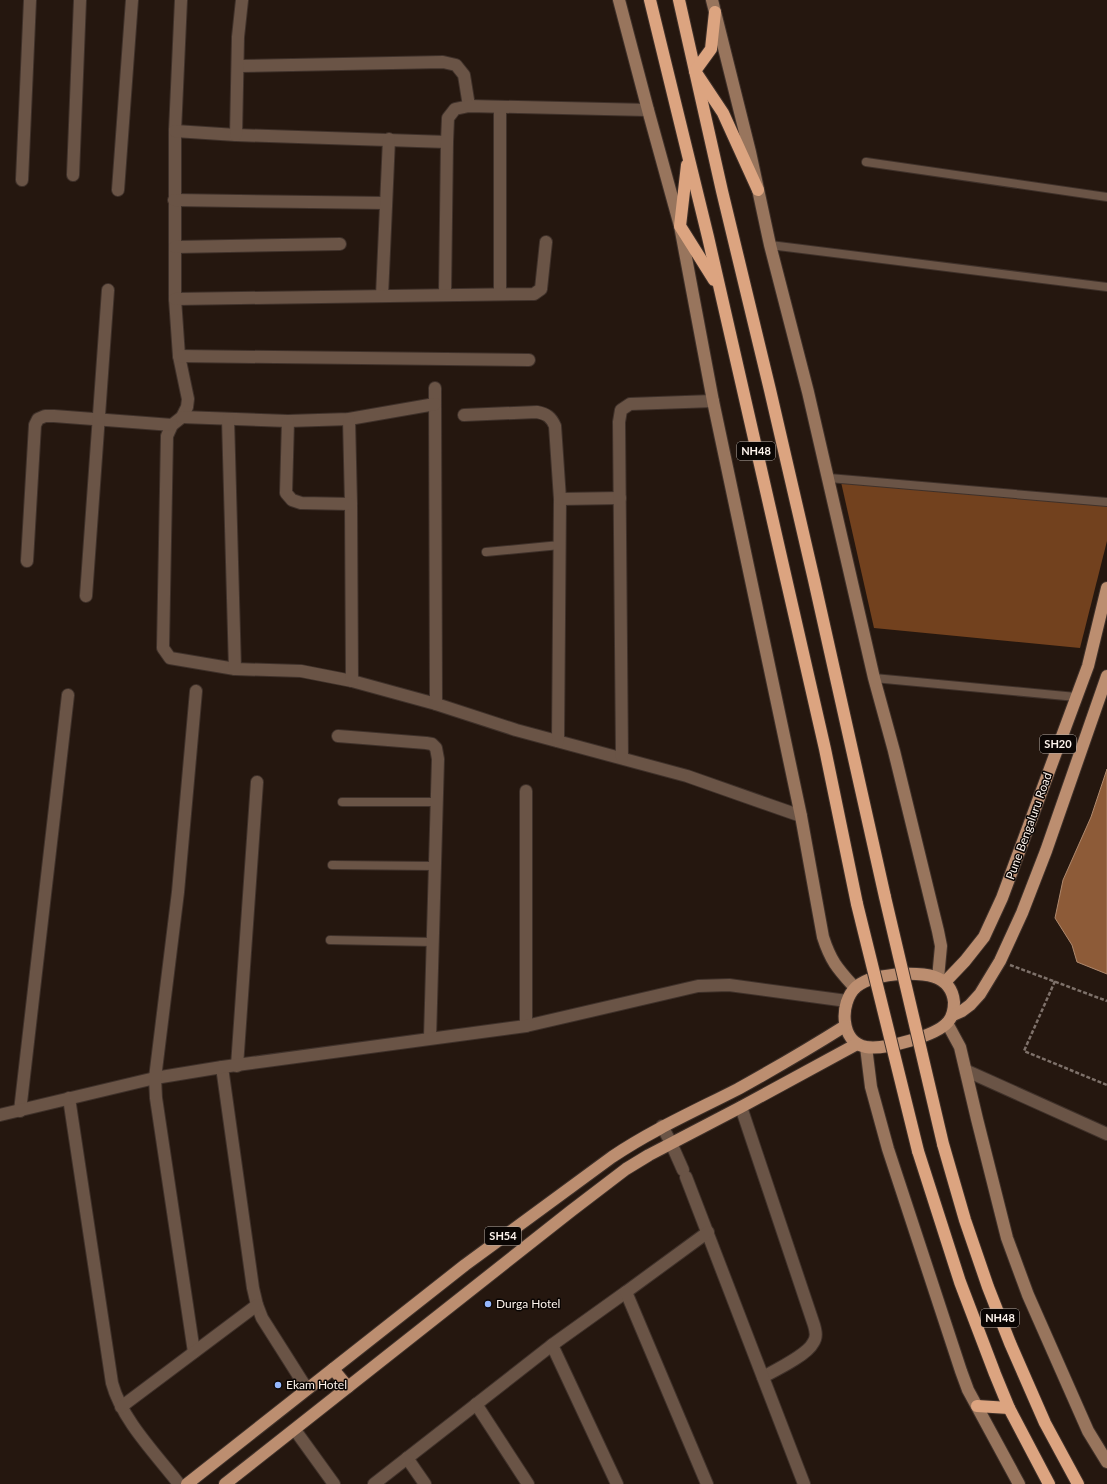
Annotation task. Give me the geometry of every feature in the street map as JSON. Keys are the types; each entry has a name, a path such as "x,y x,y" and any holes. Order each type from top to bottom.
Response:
{"highway":[{"name":"NH48","path":"650,0 719,288 825,749 857,904 918,1151 960,1282 1009,1408 1049,1484"},
{"name":"NH48","path":"678,0 768,382 885,897 943,1144 965,1220 1007,1336 1046,1423 1078,1484"},
{"path":"713,6 711,49 695,71 723,113 758,190"},
{"path":"688,158 680,226 719,288"},
{"path":"977,1406 1009,1408"}],"main road":[{"name":"Pune Bengaluru Road","path":"942,980 972,952 984,937 1002,898 1088,666 1107,588"},
{"name":"Pune Bengaluru Road","path":"950,1019 966,1008 980,994 1000,961 1022,913 1046,852 1107,676"},
{"path":"899,974 914,974 942,980 951,990 954,1008 950,1019 936,1030 889,1047 862,1046 852,1040 845,1026 844,1014 847,1001 855,988 866,981 879,977 899,974"},
{"name":"SH54","path":"186,1484 465,1265 559,1195 636,1141 662,1126 744,1086 845,1026"},
{"name":"SH54","path":"231,1482 348,1387 626,1169 671,1142 862,1046"},
{"path":"559,1195 571,1211"},
{"path":"333,1369 348,1387"}],"street":[{"path":"22,180 30,0"},
{"path":"73,175 80,0"},
{"path":"118,190 132,0"},
{"path":"181,0 175,131 175,299 179,356 188,399 187,407 182,417 172,425 167,436 163,648 170,658 235,669 301,671 352,681 436,704 516,730 687,776 800,816"},
{"path":"236,135 238,37 242,0"},
{"path":"620,0 680,226 713,401 800,816 823,937 828,954 835,966 855,988"},
{"path":"713,6 738,102 770,245 828,478 874,678 894,751 930,905 938,932 941,946 942,980"},
{"path":"238,66 443,62 456,65 464,75 469,106"},
{"path":"445,295 448,118 455,109 469,106 648,110"},
{"path":"500,107 500,294"},
{"path":"175,131 236,135 447,142"},
{"path":"382,296 389,139"},
{"path":"174,200 386,203"},
{"path":"175,299 534,294 541,290 546,242"},
{"path":"175,247 340,244"},
{"path":"86,596 108,290"},
{"path":"179,356 529,360"},
{"path":"434,388 436,704"},
{"path":"622,758 620,410 630,404 713,401"},
{"path":"182,417 288,421 349,418 435,404"},
{"path":"464,415 537,412 545,414 551,419 555,426 560,499 558,741"},
{"path":"27,561 35,425 38,419 45,416 54,416 172,425"},
{"path":"349,418 352,681"},
{"path":"228,419 235,669"},
{"path":"288,421 286,493 292,500 301,503 351,504"},
{"path":"560,499 620,498"},
{"path":"194,1352 156,1098 155,1078 178,892 196,691"},
{"path":"20,1111 68,695"},
{"path":"338,736 432,744 438,753 430,1038"},
{"path":"236,1066 257,782"},
{"path":"526,791 526,1026"},
{"path":"0,1115 155,1078 222,1067 526,1026 698,986 729,985 847,1001"},
{"path":"950,1019 967,1071 977,1119 1007,1238 1028,1295 1088,1431 1107,1462"},
{"path":"862,1046 871,1087 888,1149 958,1365 968,1390 1019,1484"},
{"path":"222,1067 253,1288 257,1305 262,1318 307,1389"},
{"path":"967,1071 1107,1134"},
{"path":"70,1098 112,1382 121,1407 179,1484"},
{"path":"741,1107 814,1325 816,1335 813,1344 806,1352 763,1377"},
{"path":"662,1126 671,1142 685,1174 804,1484"},
{"path":"374,1484 552,1345 708,1232"},
{"path":"626,1292 703,1482"},
{"path":"121,1407 257,1305"},
{"path":"552,1345 617,1484"},
{"path":"476,1404 528,1484"},
{"path":"295,1430 334,1484"},
{"path":"407,1458 425,1484"}],"lane":[{"path":"866,162 1107,197"},
{"path":"770,245 1107,287"},
{"path":"828,478 1107,502"},
{"path":"486,552 560,545"},
{"path":"874,678 1076,697"},
{"path":"342,802 437,802"},
{"path":"332,865 435,866"},
{"path":"330,940 433,942"}],"path":[{"path":"1000,961 1107,1001"},
{"path":"1055,981 1024,1051 1107,1085"}],"shaded area":[{"path":"841,482 1107,506 1107,541 1080,648 874,628"},
{"path":"1107,769 1107,974 1077,962 1072,945 1055,918 1063,880 1091,817"}],"place":[{"name":"Durga Hotel","path":"488,1304"},
{"name":"Ekam Hotel","path":"278,1385"}]}
